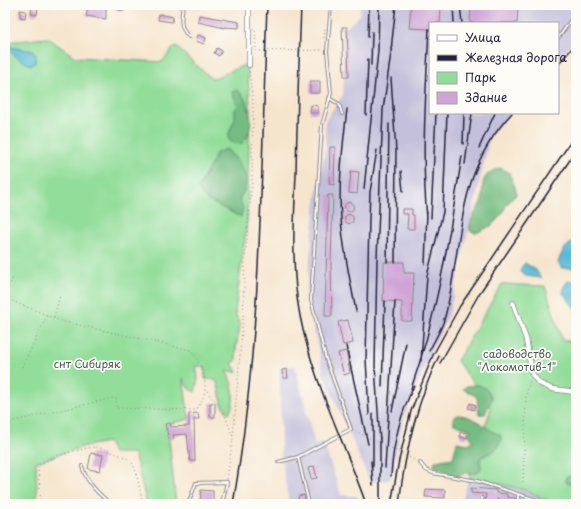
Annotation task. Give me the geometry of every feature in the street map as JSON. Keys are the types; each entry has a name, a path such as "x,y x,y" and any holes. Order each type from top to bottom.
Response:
{"street":[{"path":"247,5 250,15 249,65"},
{"path":"513,303 526,339 532,374 539,383 552,389 576,392"}],"lane":[{"path":"87,5 92,5"},
{"path":"183,5 181,25 184,33 189,37"},
{"path":"278,462 298,457 351,429 326,360 311,300 322,125 331,93 328,51 331,5"},
{"path":"559,37 576,13"},
{"path":"329,98 339,104 342,114"},
{"path":"298,457 309,504"},
{"path":"420,463 426,470 433,473 477,481 549,504"},
{"path":"82,466 84,475 93,488 111,504"},
{"path":"188,504 196,483 227,482 222,504"},
{"path":"518,494 518,504"},
{"path":"481,504 482,498"}],"path":[{"path":"255,29 256,50 324,50"},
{"path":"227,482 234,438 243,318 245,259 252,180 253,103 249,65"},
{"path":"5,294 15,273"},
{"path":"54,318 61,292"},
{"path":"5,298 54,318 190,350 194,354 207,382 206,390 200,405 195,410 116,408 117,398 114,398 5,422"},
{"path":"22,367 47,316"},
{"path":"523,482 526,396 532,374"},
{"path":"206,390 222,407 234,438"},
{"path":"351,429 420,463"},
{"path":"41,504 38,467 40,463 50,458 97,447 131,460 136,472 143,504"}],"shaded area":[{"path":"360,5 576,5 576,39 559,59 559,22 429,22 429,114 509,114 490,136 449,314 429,356 404,417 390,480 370,482 324,375 306,294 317,192 326,147 325,121 343,95 344,77 349,77 347,27 360,15"},
{"path":"295,366 315,445 323,441 341,495 357,496 358,504 289,504 281,455 280,368"},
{"path":"469,477 522,489 556,504 461,504"}],"green space":[{"name":"снт Сибиряк","path":"48,38 75,57 162,62 175,46 212,79 247,64 250,105 247,222 235,312 240,326 236,347 236,361 232,363 237,372 226,371 231,382 233,403 229,414 223,406 216,380 205,379 205,367 196,366 198,379 195,392 188,388 183,378 189,419 166,425 169,439 176,504 147,504 134,453 113,453 108,442 85,446 36,462 37,501 39,504 5,504 5,42"},
{"path":"237,90 246,101 250,116 249,132 246,139 241,144 231,142 228,138 235,119 235,110 238,106 232,92"},
{"path":"226,149 237,160 246,178 244,192 239,199 243,207 241,217 205,199 198,189 216,153"},
{"path":"500,168 509,172 516,189 516,195 506,205 503,213 491,226 476,233 470,231 470,223 482,200 482,186 484,181 490,173"},
{"name":"садоводство \"Локомотив-1\"","path":"502,284 545,286 562,340 576,342 576,504 556,504 522,489 469,477 491,408 457,361"},
{"path":"479,385 484,387 490,393 492,398 485,414 479,414 477,397 463,389 467,386"},
{"path":"458,415 470,417 500,435 502,440 495,450 480,458 481,469 477,473 465,473 460,476 455,476 434,466 435,461 453,458 457,442 468,444 473,441 468,433 471,430 454,424 453,418"},
{"path":"576,476 576,486 566,482 566,477"}],"water":[{"path":"11,47 33,51 36,55 35,63 31,65 25,63 9,51"},
{"path":"573,242 576,245 576,268 562,268 558,263 560,256 565,248"},
{"path":"525,263 536,270 541,278 526,276 520,272"},
{"path":"576,280 576,310 563,293 564,286 568,281"}],"building":[{"path":"94,5 106,5 106,19 86,16 88,8 93,7"},
{"path":"116,5 126,5 124,11 115,9"},
{"path":"411,5 441,5 440,22 429,22 429,29 409,28"},
{"path":"471,5 518,5 517,22 470,22"},
{"path":"32,7 38,8 37,15 31,14"},
{"path":"20,10 26,11 25,18 20,17"},
{"path":"159,14 173,17 172,22 158,20"},
{"path":"199,15 239,22 239,28 225,28 198,22"},
{"path":"342,27 347,27 349,77 344,77"},
{"path":"198,35 206,38 204,44 196,41"},
{"path":"217,48 222,51 219,56 214,53"},
{"path":"310,81 320,81 320,93 310,93"},
{"path":"311,105 318,106 318,113 310,113"},
{"path":"330,147 335,147 334,185 329,184"},
{"path":"351,171 359,172 357,194 349,193"},
{"path":"328,195 333,195 331,265 332,316 325,316"},
{"path":"347,203 351,203 353,207 351,211 347,211 345,209 345,205"},
{"path":"402,209 412,209 412,215 414,215 414,229 407,229 408,214 402,214"},
{"path":"347,215 351,215 353,219 351,223 347,223 345,221 345,217"},
{"path":"384,262 404,262 404,273 414,273 412,321 402,321 402,302 383,301"},
{"path":"348,320 353,343 343,345 338,322"},
{"path":"346,351 350,373 344,375 338,353"},
{"path":"287,369 288,378 283,378 282,370"},
{"path":"210,403 215,403 215,417 210,417"},
{"path":"470,403 476,405 474,410 468,408"},
{"path":"198,413 199,419 194,419 195,461 190,461 187,434 173,435 174,438 169,439 165,424 170,423 171,427 189,426 189,414"},
{"path":"460,432 468,433 467,438 460,437"},
{"path":"91,453 103,455 100,471 88,469"},
{"path":"314,466 317,478 311,479 308,468"},
{"path":"471,488 496,490 496,493 507,494 507,497 515,498 515,504 500,504 498,499 496,500 496,504 485,504 486,494 471,493"},
{"path":"426,489 445,490 445,498 425,497"},
{"path":"201,490 213,491 213,504 200,504"},
{"path":"304,495 306,504 299,504 298,496"}],"railway":[{"path":"233,504 243,442 255,318 259,255 267,5"},
{"path":"301,5 294,227 294,263 297,299 306,340 321,388 366,504"},
{"path":"368,37 369,5"},
{"path":"364,189 378,51 379,5"},
{"path":"391,50 396,5"},
{"path":"453,5 454,22"},
{"path":"460,5 462,22"},
{"path":"427,218 424,147 429,29"},
{"path":"371,65 372,32"},
{"path":"559,63 576,44"},
{"path":"380,442 375,366 377,258 383,110 392,46"},
{"path":"366,115 368,59"},
{"path":"391,78 396,151 395,262"},
{"path":"347,109 341,164 340,204 345,253 356,311"},
{"path":"431,218 436,114"},
{"path":"421,361 427,276 443,212 447,114"},
{"path":"463,144 464,114"},
{"path":"465,164 472,114"},
{"path":"479,148 495,114"},
{"path":"429,351 441,327 447,310 461,226 470,186 485,149 511,114"},
{"path":"387,262 389,124"},
{"path":"391,504 399,460 411,411 433,355 460,306 576,134"},
{"path":"369,415 366,359 369,219 370,192 377,150"},
{"path":"440,363 479,294 576,151"},
{"path":"411,389 429,332 436,303 462,156"},
{"path":"401,171 403,191"},
{"path":"425,264 427,212"},
{"path":"382,387 385,301"},
{"path":"385,468 395,301"},
{"path":"392,411 406,343"},
{"path":"346,346 368,444"},
{"path":"399,504 408,447 413,428 424,392 439,356"},
{"path":"391,476 393,452 401,418 414,386"},
{"path":"373,414 373,466"},
{"path":"380,437 380,504"},
{"path":"371,461 373,485"}]}
